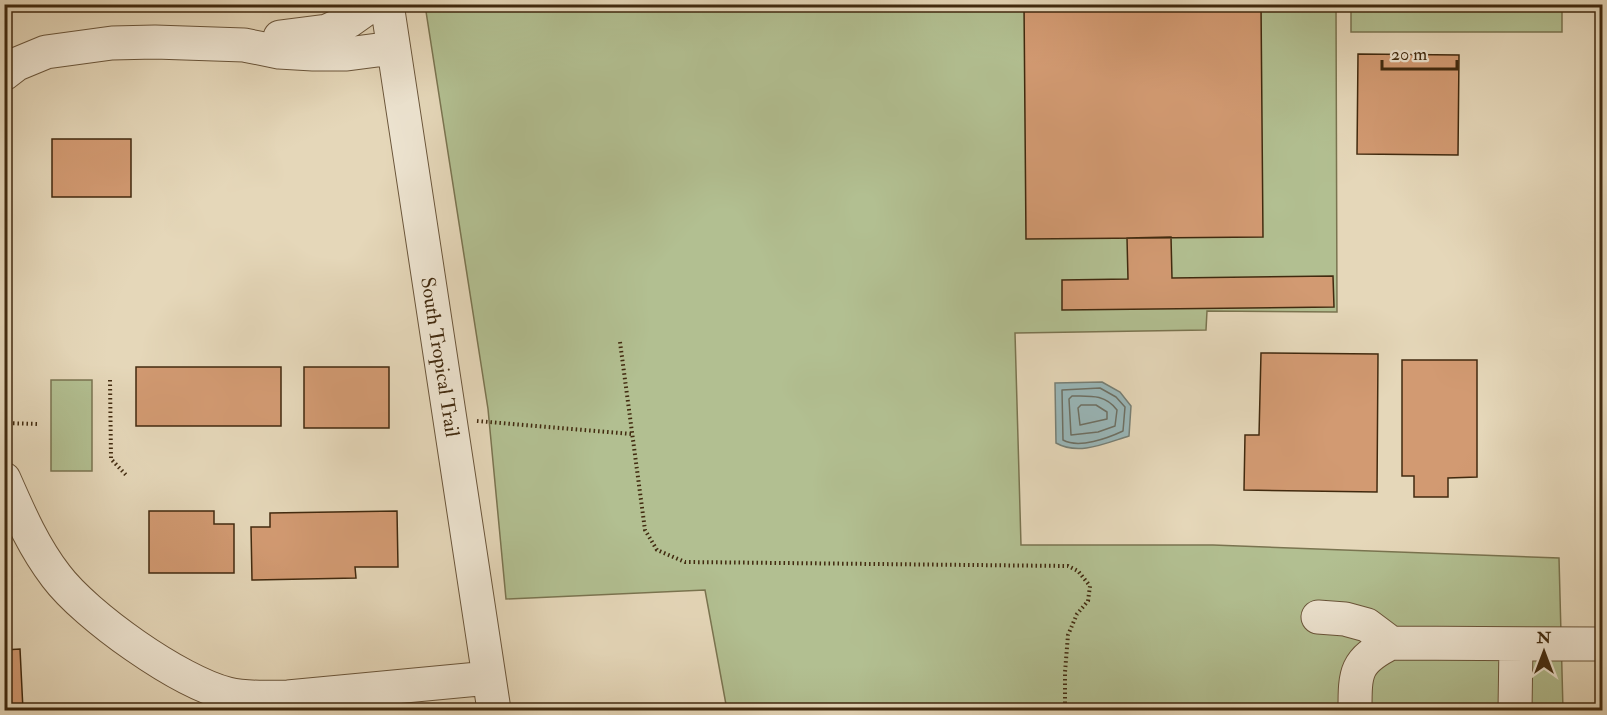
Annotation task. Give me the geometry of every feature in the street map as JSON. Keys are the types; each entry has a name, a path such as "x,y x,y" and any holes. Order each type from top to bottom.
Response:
{"street":[{"path":"244,45 259,40 327,31 349,21 373,4"},
{"name":"South Tropical Trail","path":"387,4 494,711"},
{"path":"4,74 17,64 46,52 112,43 244,45 279,52 313,54 347,54 393,48"},
{"path":"4,479 29,534 55,575 76,600 121,635 186,677 228,694 257,697 288,697 489,678"},
{"path":"1318,617 1345,619 1367,625 1391,644"},
{"path":"1355,711 1355,686 1359,667 1370,654 1391,644 1602,644"},
{"path":"1515,711 1516,644"}],"path":[{"path":"620,342 645,530 657,550 685,562 1068,566 1078,571 1090,586 1089,601 1077,614 1068,636 1065,711"},
{"path":"110,380 111,459 126,475"},
{"path":"450,419 632,434"},
{"path":"4,423 38,424"}],"green space":[{"path":"425,5 1336,5 1337,312 1207,311 1206,330 1015,333 1021,545 1213,545 1559,558 1563,710 727,710 705,590 506,599 488,409"},
{"path":"1351,5 1562,5 1562,32 1351,32"},
{"path":"51,380 92,380 92,471 51,471"}],"water":[{"path":"1102,382 1120,392 1131,406 1129,436 1102,445 1083,448 1065,447 1056,443 1055,383"}],"building":[{"path":"1024,4 1261,4 1263,237 1026,239"},
{"path":"1358,54 1459,55 1458,155 1357,154"},
{"path":"52,139 131,139 131,197 52,197"},
{"path":"1171,237 1172,278 1333,276 1334,307 1062,310 1062,280 1128,279 1127,238"},
{"path":"1261,353 1378,354 1377,492 1244,490 1245,435 1259,435"},
{"path":"1402,360 1477,360 1477,477 1448,478 1448,497 1414,497 1414,476 1402,476"},
{"path":"136,367 281,367 281,426 136,426"},
{"path":"304,367 389,367 389,428 304,428"},
{"path":"149,511 214,511 214,524 234,524 234,573 149,573"},
{"path":"397,511 398,567 355,567 356,578 252,580 251,527 270,527 270,513"},
{"path":"20,649 23,710 4,710 4,650"}]}
